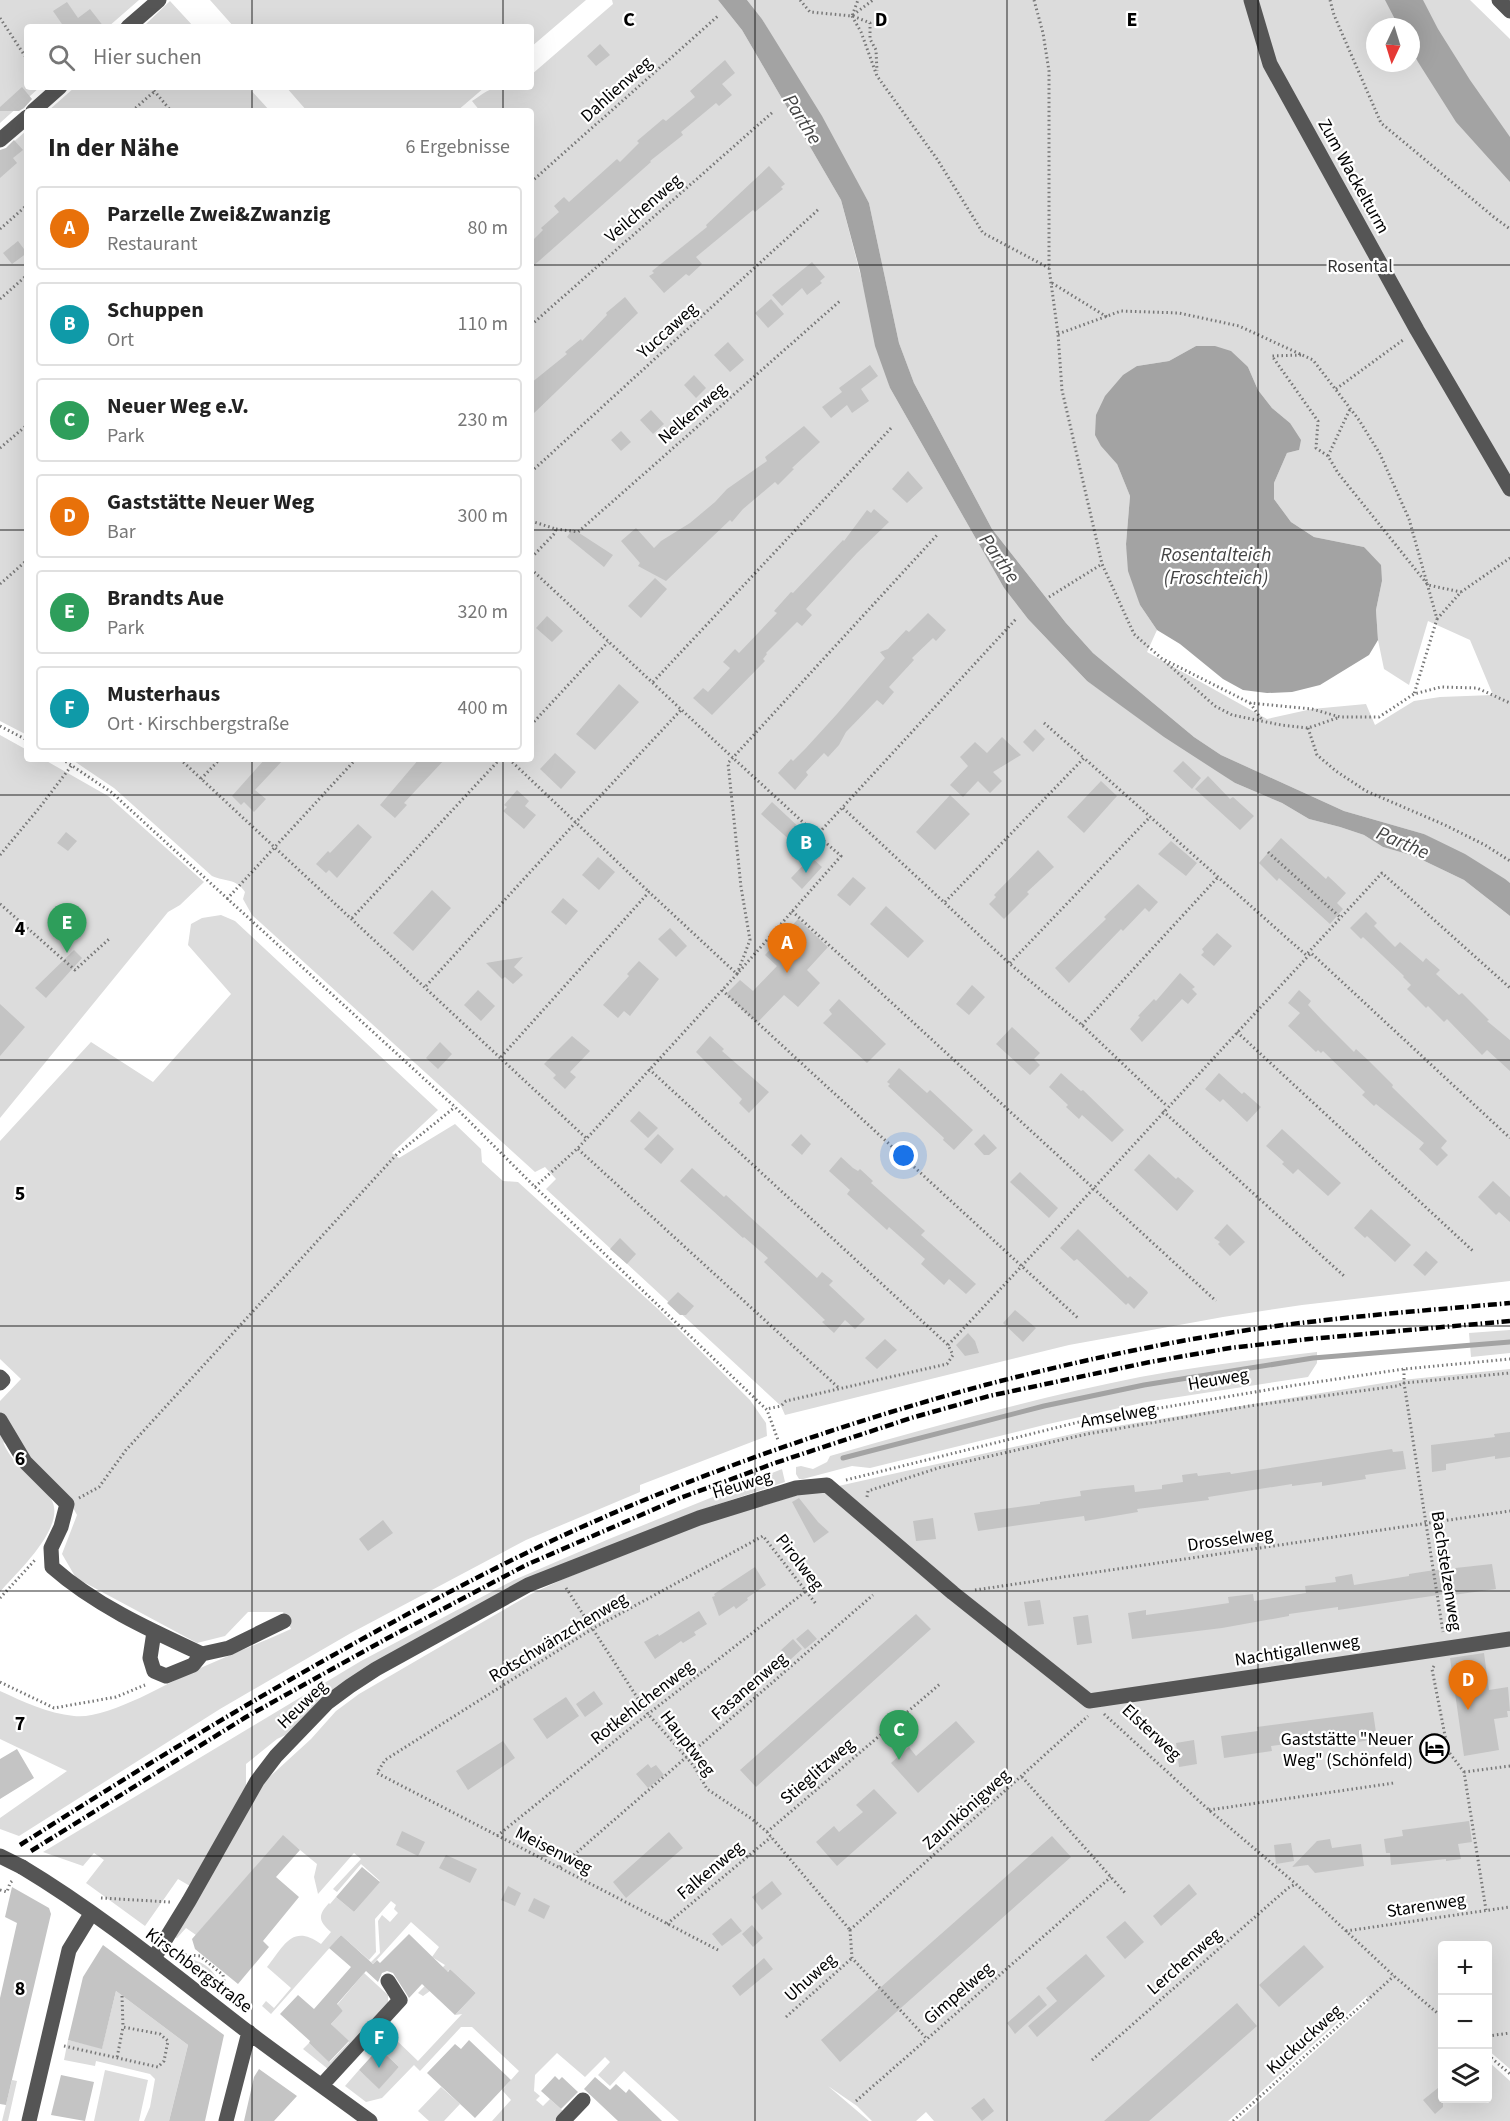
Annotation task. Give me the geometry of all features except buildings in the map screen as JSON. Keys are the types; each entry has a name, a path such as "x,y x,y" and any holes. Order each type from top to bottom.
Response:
{"street":[{"path":"131,24 159,0"},
{"name":"Zum Wackelturm","path":"1251,0 1270,64 1417,330 1510,489"},
{"path":"1499,0 1510,11"},
{"path":"36,108 57,90"},
{"path":"0,140 24,120"},
{"path":"0,1377 3,1380 0,1383"},
{"path":"0,1420 25,1462 67,1504 61,1527 51,1548 52,1567 72,1585 154,1632 202,1654 229,1648 284,1621"},
{"path":"827,1485 953,1593 1094,1705"},
{"name":"Heuweg","path":"154,1958 257,1781 276,1756 327,1703 376,1669 528,1585 699,1518 796,1488 827,1485"},
{"path":"154,1632 150,1658 154,1671 166,1676 193,1665 202,1654"},
{"name":"Nachtigallenweg","path":"1094,1705 1445,1647 1510,1639"},
{"name":"Kirschbergstraße","path":"0,1856 58,1889 154,1958 249,2032 370,2121"},
{"path":"29,2121 69,1950 92,1914"},
{"path":"322,2085 400,2000 388,1981"},
{"path":"226,2121 249,2032"},
{"path":"563,2121 583,2100"}],"path":[{"path":"800,0 810,12 852,16 870,23 870,39 876,50 877,76"},
{"path":"858,0 852,16 861,32 877,76 937,159 983,233 1049,268"},
{"path":"852,16 873,0"},
{"path":"1034,0 1043,33 1048,71 1049,268 1058,334 1062,390 1102,564 1134,634 1215,706 1232,715 1308,728 1340,717"},
{"path":"1330,0 1334,15 1381,123 1510,229"},
{"name":"Dahlienweg","path":"534,179 718,16"},
{"path":"0,18 24,54"},
{"path":"135,108 154,91 168,108"},
{"name":"Veilchenweg","path":"534,322 774,111"},
{"path":"0,229 24,208"},
{"name":"Yuccaweg","path":"534,469 820,208"},
{"path":"0,299 24,278"},
{"path":"1051,282 1107,317"},
{"name":"Nelkenweg","path":"556,529 578,532 841,300"},
{"path":"1058,334 1121,311 1179,313 1239,326 1313,360 1350,408 1380,454 1409,519 1437,619"},
{"path":"1336,389 1417,330"},
{"path":"1303,355 1272,356 1318,421 1316,448 1328,456 1338,473 1428,585 1461,592"},
{"path":"1328,456 1350,408"},
{"path":"653,682 893,426"},
{"path":"0,448 24,427"},
{"path":"534,522 556,529 555,533 534,555"},
{"path":"737,974 750,940 741,887 728,763 938,534"},
{"path":"1414,694 1437,619 1461,592 1510,558"},
{"path":"0,584 24,563"},
{"path":"1049,597 1102,564"},
{"path":"534,572 841,856 578,1148 535,1187"},
{"path":"818,834 1016,619"},
{"path":"534,722 608,642"},
{"path":"1162,658 1250,703 1312,709 1340,717 1379,717 1414,694 1441,687 1477,688 1510,703"},
{"path":"1250,703 1262,720"},
{"path":"425,987 681,710"},
{"path":"1044,723 1306,955 1382,873 1510,988"},
{"path":"0,726 24,739"},
{"path":"1308,728 1317,755 1366,791 1445,825 1485,845 1510,861"},
{"path":"945,902 1084,758"},
{"path":"68,762 111,792 455,1107 766,1410 778,1440"},
{"path":"183,762 586,1138"},
{"path":"201,779 217,762"},
{"path":"227,899 353,762"},
{"path":"352,918 497,762"},
{"path":"512,762 737,974"},
{"path":"0,855 72,764"},
{"path":"843,808 1010,964 1082,1025 1167,1106"},
{"path":"1010,964 1150,818"},
{"path":"1268,852 1341,918"},
{"path":"1082,1025 1219,876"},
{"path":"501,1057 650,892"},
{"path":"0,904 75,970 109,939"},
{"path":"792,911 1216,1301"},
{"path":"948,1345 1094,1190 1167,1106 1311,953 1510,1138"},
{"path":"722,990 1077,1318"},
{"path":"1237,1032 1473,1251"},
{"path":"649,1069 948,1345 953,1355 947,1365 786,1401 781,1406 766,1410"},
{"path":"67,1504 99,1487 126,1450 397,1154 455,1107"},
{"path":"1163,1111 1344,1276"},
{"path":"578,1148 840,1389"},
{"name":"Heuweg","path":"827,1485 1083,1421 1290,1386 1404,1370 1510,1359"},
{"name":"Bachstelzenweg","path":"1404,1370 1404,1383 1445,1647 1432,1669 1448,1751 1464,1772 1486,1910"},
{"name":"Amselweg","path":"863,1516 868,1491 939,1468 1087,1434 1249,1406 1397,1386 1404,1383 1510,1372"},
{"name":"Drosselweg","path":"953,1593 1510,1511"},
{"name":"Pirolweg","path":"762,1536 816,1604"},
{"name":"Rotschwänzchenweg","path":"377,1773 385,1760 592,1629 762,1536"},
{"path":"0,1598 31,1563 51,1548"},
{"name":"Hauptweg","path":"558,1573 648,1714 694,1766 707,1789 752,1819 767,1832 850,1930"},
{"name":"Rotkehlchenweg","path":"497,1836 648,1714 805,1592"},
{"name":"Fasanenweg","path":"560,1868 873,1594"},
{"path":"0,1682 54,1708 116,1697 166,1676"},
{"name":"Stieglitzweg","path":"767,1832 940,1684"},
{"name":"Zaunkönigweg","path":"850,1930 1022,1777 1083,1719 1094,1705"},
{"name":"Elsterweg","path":"1094,1705 1209,1810 1296,1884 1394,1976 1438,2013"},
{"path":"1464,1772 1510,1766"},
{"name":"Meisenweg","path":"377,1773 718,1950"},
{"path":"1022,1777 1126,1894"},
{"path":"1209,1810 1394,1783"},
{"name":"Falkenweg","path":"667,1924 771,1837"},
{"name":"Gimpelweg","path":"852,1958 927,2039 1111,1877"},
{"name":"Lerchenweg","path":"1092,2060 1288,1888 1296,1884"},
{"path":"101,1898 181,1903 189,1901"},
{"name":"Starenweg","path":"1346,1931 1510,1907"},
{"path":"850,1930 852,1958"},
{"path":"175,1953 200,1956 223,1976 226,1994"},
{"name":"Uhuweg","path":"786,2017 852,1958"},
{"name":"Kuckuckweg","path":"1233,2121 1394,1976"},
{"path":"117,2058 123,2027 122,1996"},
{"path":"63,2046 158,2067 164,2061 168,2041 160,2034 123,2027"},
{"path":"1492,2035 1510,2033"},
{"path":"856,2101 927,2039"},
{"path":"1492,2058 1510,2074"}],"green space":[{"path":"0,0 139,0 111,24 24,24 24,90 37,90 0,123"},
{"path":"210,0 586,0 534,44 534,24 231,24"},
{"path":"612,0 718,0 742,30 841,200 890,388 1004,588 1028,619 1087,681 1235,783 1282,803 1309,819 1364,835 1383,847 1414,856 1464,880 1510,916 1510,1281 1302,1305 1069,1345 785,1415 781,1406 546,1189 556,1179 545,1167 535,1172 252,915 243,899 245,892 238,884 212,876 114,788 75,762 534,762 534,108 478,108 472,101 490,90 534,90 534,72 613,4"},
{"name":"Rosental","path":"747,0 1470,0 1510,39 1510,883 1424,834 1344,811 1221,755 1194,737 1093,653 1066,623 992,529 914,383 899,343 869,203 762,19","holes":["1196,346 1248,367 1258,390 1272,408 1290,423 1299,450 1287,453 1274,483 1274,499 1291,522 1314,537 1364,547 1382,581 1376,610 1378,640 1384,669 1409,685 1428,621 1470,640 1493,695 1440,697 1414,701 1375,725 1366,704 1312,709 1267,719 1147,652 1157,630 1140,605 1126,544 1130,496 1117,464 1137,366 1169,361"]},
{"path":"170,1 191,24 146,24"},
{"path":"72,90 251,90 267,108 51,108"},
{"path":"289,90 482,90 460,108 304,108"},
{"path":"24,133 24,733 0,721 0,154"},
{"path":"0,735 24,748 24,762 48,762 108,796 204,882 180,905 168,912 0,1118"},
{"path":"221,915 235,921 438,1110 392,1153 399,1158 455,1124 481,1149 482,1162 503,1181 518,1182 658,1309 750,1400 766,1423 767,1436 640,1485 640,1492 526,1540 351,1633 220,1709 19,1836 0,1829 0,1818 67,1771 0,1739 0,1691 45,1710 74,1716 88,1716 120,1707 198,1669 291,1629 283,1612 248,1612 225,1636 197,1643 76,1578 62,1554 77,1515 63,1490 26,1458 3,1442 17,1464 51,1499 54,1510 47,1535 38,1549 0,1592 0,1401 21,1379 0,1359 0,1141 91,1042 153,1082 231,994 188,945 191,924 202,918"},
{"path":"1510,1330 1510,1353 1471,1357 1469,1333"},
{"path":"1317,1352 1317,1363 1308,1377 1146,1402 870,1468 852,1466 803,1479 799,1479 796,1474 796,1467 813,1469 827,1462 830,1456 1023,1403 1162,1373"},
{"path":"1510,1369 1510,2069 1492,2053 1492,1941 1438,1941 1438,2103 1492,2103 1492,2065 1510,2081 1510,2121 1238,2121 1368,2003 1367,1996 1228,2121 934,2121 926,2112 916,2121 872,2121 857,2106 828,2086 869,2121 679,2121 624,2071 610,2086 598,2075 610,2062 605,2057 585,2077 557,2053 535,2075 534,2091 540,2096 536,2100 543,2106 550,2099 563,2111 554,2121 492,2121 511,2100 502,2090 519,2071 472,2027 461,2027 420,2071 414,2065 382,2098 366,2102 345,2086 359,2070 379,2088 399,2067 379,2048 392,2036 418,2061 462,2014 455,2015 476,1993 450,1969 430,1991 423,1996 418,1993 445,1965 432,1957 439,1947 411,1922 373,1964 371,1962 380,1953 378,1921 382,1915 390,1922 398,1913 394,1909 396,1905 391,1901 375,1919 376,1952 369,1960 341,1935 271,2014 262,2006 266,2001 274,2008 291,1988 267,1967 284,1945 296,1937 303,1936 321,1944 331,1932 321,1918 329,1903 336,1897 354,1912 380,1881 361,1864 337,1892 333,1889 361,1859 354,1853 318,1894 314,1877 317,1864 283,1836 196,1935 186,1928 177,1938 174,1937 264,1782 311,1739 336,1711 359,1694 531,1594 561,1580 702,1524 798,1495 1086,1431 1402,1380"},
{"path":"782,1469 785,1482 692,1513 506,1589 292,1732 277,1739 246,1764 246,1788 190,1886 178,1879 145,1926 86,1883 104,1860 94,1853 83,1866 43,1852 361,1661 514,1580"},
{"path":"185,1959 207,1966 215,1975 220,1986"},
{"path":"364,1973 388,1995 388,2003 328,2069 303,2049 309,2043 330,2062 349,2042 331,2024 343,2011 337,2005"},
{"path":"116,1991 188,2045 169,2121 144,2121 150,2107 155,2079 150,2074 96,2061 95,2066 64,2060 68,2040 102,2048"},
{"path":"105,2070 148,2080 139,2121 94,2121"},
{"path":"12,2080 17,2081 8,2121 2,2121"},
{"path":"441,2087 460,2104 444,2121 429,2121 418,2111"}],"water":[{"name":"Parthe","path":"718,0 747,0 762,19 822,116 869,203 899,343 914,383 992,529 1066,623 1093,653 1194,737 1221,755 1344,811 1424,834 1465,854 1505,879 1510,883 1510,916 1464,880 1414,856 1383,847 1364,835 1309,819 1282,803 1235,783 1164,737 1087,681 1028,619 1004,588 890,388 875,346 860,271 841,200 742,30"},
{"path":"1385,0 1423,0 1470,80 1510,137 1510,182 1456,122 1420,65 1420,18 1394,18"},
{"name":"Rosentalteich (Froschteich)","path":"1196,346 1215,346 1231,351 1248,367 1258,390 1272,408 1290,423 1301,440 1299,450 1287,453 1274,483 1274,499 1291,522 1314,537 1364,547 1381,565 1382,581 1376,610 1378,640 1369,655 1320,685 1292,692 1267,693 1243,690 1223,679 1180,644 1157,630 1140,605 1128,571 1126,544 1130,496 1117,464 1101,446 1095,435 1096,415 1105,396 1123,375 1137,366 1169,361"}],"waterway":[{"path":"843,1458 1044,1406 1144,1385 1313,1358 1510,1342"}],"railway":[{"path":"20,1845 264,1695 389,1624 572,1531 746,1460 925,1402 1105,1356 1269,1327 1510,1303"},
{"path":"31,1851 246,1717 526,1565 680,1498 775,1463 911,1418 989,1396 1150,1362 1230,1348 1309,1339 1510,1321"}],"place":[{"name":"Schuppen","path":"806,873"},
{"name":"Brandts Aue","path":"67,953"},
{"name":"Parzelle Zwei&Zwanzig","path":"787,973"},
{"name":"Gaststätte Neuer Weg","path":"1468,1710"},
{"name":"Gaststätte \"Neuer Weg\" (Schönfeld)","path":"1434,1749"},
{"name":"Neuer Weg e.V.","path":"899,1760"},
{"name":"Musterhaus","path":"379,2068"}]}
